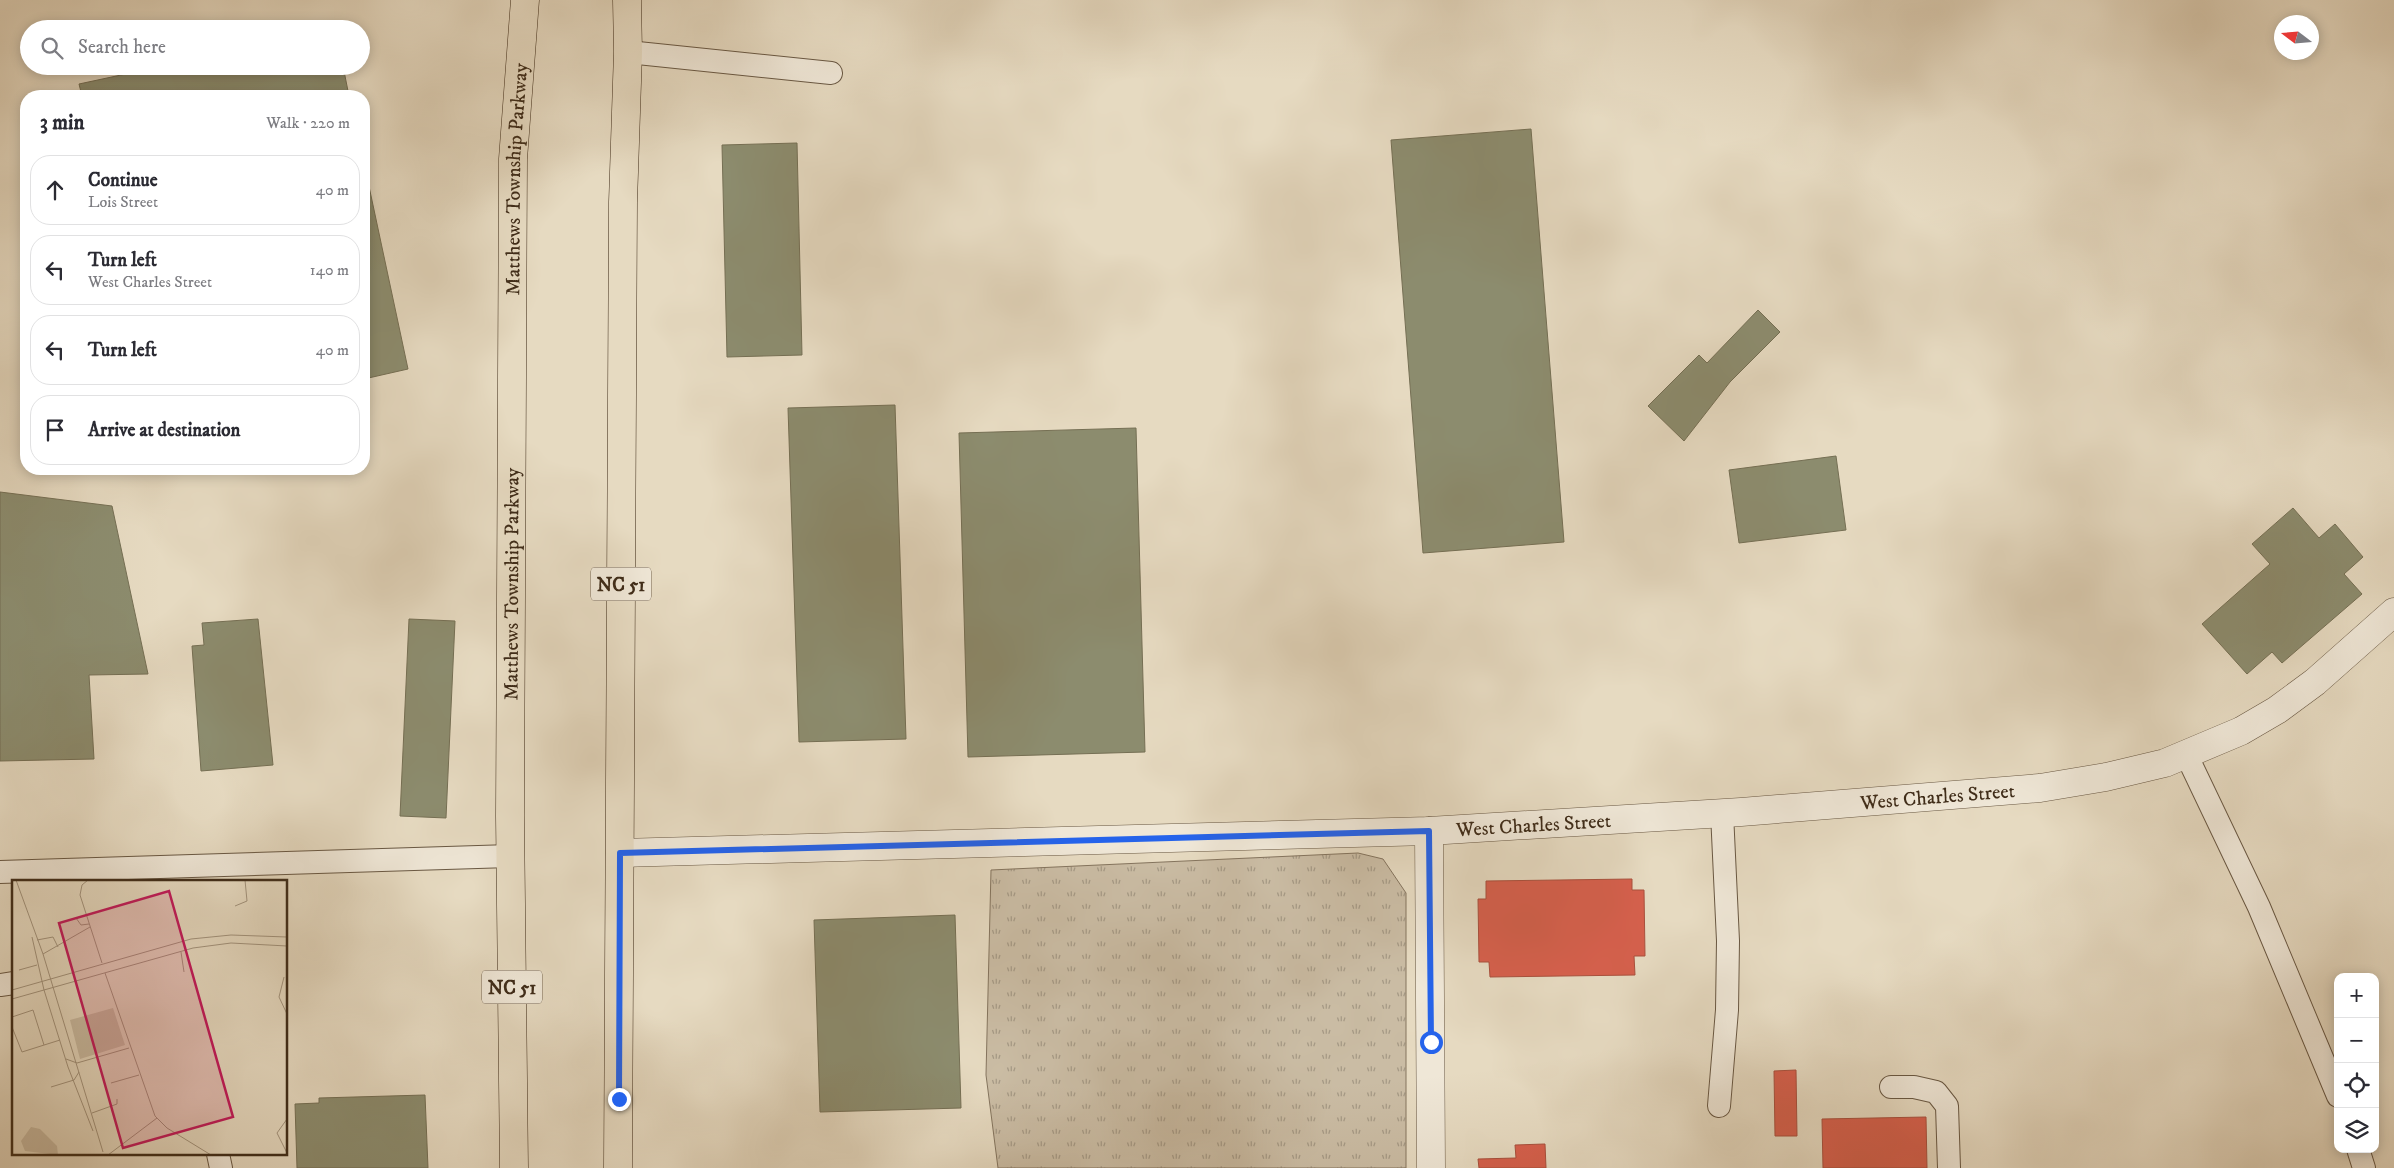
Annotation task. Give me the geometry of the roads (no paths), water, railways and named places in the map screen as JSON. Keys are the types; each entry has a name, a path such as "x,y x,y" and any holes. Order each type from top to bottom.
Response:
{"main road":[{"name":"Matthews Township Parkway","path":"514,1168 511,856 513,159 525,0"},
{"name":"NC 51","path":"618,1168 623,202 628,52 627,0"}],"street":[{"name":"West Charles Street","path":"620,853 1429,831 1722,813 2040,788 2106,777 2165,763 2242,731 2277,710 2315,682 2394,612"},
{"path":"1429,831 1431,1168"}],"lane":[{"path":"628,52 831,73"},
{"path":"2186,754 2259,907 2334,1086"},
{"path":"1719,1106 1727,1010 1728,941 1722,813"},
{"path":"0,872 137,875 511,856"},
{"path":"1891,1087 1914,1087 1936,1092 1947,1106 1949,1168"},
{"path":"2359,1153 2364,1168"}]}
